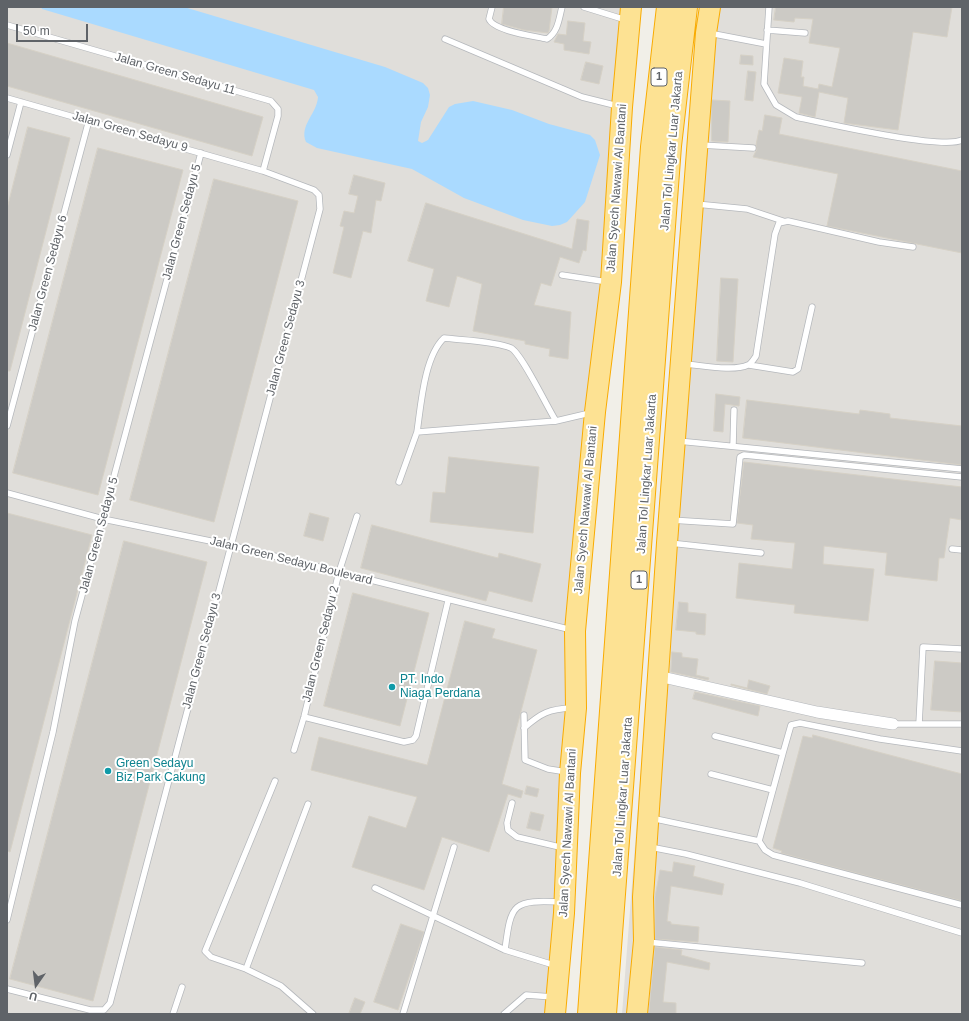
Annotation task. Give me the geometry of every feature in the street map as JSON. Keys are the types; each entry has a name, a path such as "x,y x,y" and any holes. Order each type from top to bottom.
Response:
{"highway":[{"name":"Jalan Tol Lingkar Luar Jakarta","path":"588,1014 651,147 667,7"},
{"name":"Jalan Tol Lingkar Luar Jakarta","path":"606,1014 671,146 687,7"},
{"path":"637,1014 644,941 643,897 667,543 682,364 706,33 710,7"},
{"name":"Jalan Syech Nawawi Al Bantani","path":"556,1006 565,902 570,773 576,708 575,631 595,412 611,282 622,107 630,14"}],"street":[{"path":"658,676 817,712 893,724"}],"lane":[{"path":"492,7 489,19 493,25 502,29 547,39 553,35 556,29 562,7"},
{"path":"584,7 630,14"},
{"path":"769,7 764,84 776,105 796,117 890,136 950,143 962,140"},
{"name":"Jalan Green Sedayu 11","path":"7,25 271,101 278,109 278,116 263,171"},
{"path":"767,30 805,33"},
{"path":"706,33 766,44"},
{"path":"445,39 582,97 622,107"},
{"name":"Jalan Green Sedayu 9","path":"7,98 89,120 263,171 311,188 319,195"},
{"path":"7,154 21,102"},
{"name":"Jalan Green Sedayu 6","path":"7,426 89,120"},
{"path":"698,144 753,148"},
{"name":"Jalan Green Sedayu 5","path":"7,920 53,732 75,621 201,152"},
{"name":"Jalan Green Sedayu 3","path":"7,989 90,1010 102,1010 108,1007 320,208 319,195"},
{"path":"694,203 747,209 783,221 913,247"},
{"path":"749,365 756,356 775,234 779,223 783,221"},
{"path":"562,275 611,282"},
{"path":"682,364 735,368 749,365 793,372 798,369 812,307"},
{"path":"400,482 417,432 424,387 434,351 444,338 488,343 511,348 525,365 556,421"},
{"path":"733,446 734,410"},
{"path":"417,432 556,421 595,412"},
{"path":"675,441 962,469"},
{"path":"669,520 733,524 740,457 744,455 962,477"},
{"name":"Jalan Green Sedayu Boulevard","path":"7,493 103,519 230,545 448,601 575,631"},
{"name":"Jalan Green Sedayu 2","path":"294,750 304,717 339,572 357,516"},
{"path":"667,543 761,553"},
{"path":"952,549 962,550"},
{"path":"304,717 404,742 413,740 416,736 448,601"},
{"path":"919,724 923,647 962,649"},
{"path":"524,728 540,714 555,709 576,708"},
{"path":"524,715 526,761 548,769 570,773"},
{"path":"962,751 880,739 800,723 791,725 759,841 764,850 773,855 962,905"},
{"path":"893,724 962,724"},
{"path":"715,736 784,753"},
{"path":"711,774 773,790"},
{"path":"276,781 206,951 211,957 246,969 281,986 305,1005 313,1014"},
{"path":"512,803 507,823 508,830 516,837 567,849"},
{"path":"246,969 308,804"},
{"path":"649,818 675,822 759,841"},
{"path":"403,1014 454,847"},
{"path":"647,847 670,850 800,884 962,933"},
{"path":"375,888 505,950 559,967"},
{"path":"505,950 509,920 520,904 542,901 565,902"},
{"path":"644,941 862,963"},
{"path":"173,1014 182,987"},
{"path":"504,1014 526,995 556,1006"}],"shaded area":[{"path":"7,7 629,7 578,573 556,1014 7,1014"},
{"path":"704,7 962,7 962,1014 622,1014 691,119"}],"water":[{"path":"41,7 184,7 385,67 423,83 428,88 430,95 428,107 421,122 418,141 422,143 428,140 449,107 455,104 473,101 512,110 549,124 590,135 595,140 600,155 585,202 567,222 552,226 523,220 464,198 412,169 317,148 306,142 304,136 306,125 315,109 318,97 314,90 42,9"}],"building":[{"path":"504,7 552,7 548,33 524,30 502,24"},
{"path":"776,7 952,7 947,37 913,32 898,130 844,123 848,98 819,92 815,117 799,113 802,97 778,93 784,58 803,61 801,77 804,77 803,86 818,89 819,84 832,87 840,48 809,43 813,19 795,18 794,22 774,20"},
{"path":"568,21 585,23 583,41 591,42 589,54 564,50 564,44 554,42 558,34 566,35"},
{"path":"7,43 263,117 252,156 7,86"},
{"path":"741,55 753,56 753,65 740,64"},
{"path":"586,62 603,66 599,84 581,80"},
{"path":"748,71 756,72 753,101 745,100"},
{"path":"712,100 730,101 728,142 712,141"},
{"path":"765,115 782,118 779,134 962,171 962,253 827,226 838,174 753,157 757,149 756,145 759,130 762,131"},
{"path":"28,127 70,138 10,371 7,371 7,209"},
{"path":"98,148 183,170 98,495 13,473"},
{"path":"354,175 385,183 381,201 376,200 371,233 363,231 351,278 333,273 344,227 340,226 344,211 354,213 358,196 349,194"},
{"path":"214,179 298,201 214,522 130,500"},
{"path":"426,203 572,249 577,219 589,221 586,251 583,250 579,263 560,257 551,286 541,283 534,305 571,312 568,359 549,356 550,349 525,344 525,341 473,331 482,284 457,276 449,307 426,301 434,269 408,261"},
{"path":"721,278 738,279 733,362 717,361"},
{"path":"716,394 740,397 739,406 725,404 723,432 714,431"},
{"path":"747,400 859,414 860,410 890,414 890,418 962,426 962,465 743,438"},
{"path":"449,457 539,467 533,533 430,522 433,492 445,493"},
{"path":"744,462 962,487 962,520 950,518 944,558 939,558 937,581 885,575 887,553 824,546 823,564 874,569 868,621 794,613 795,605 736,598 739,563 792,569 795,543 751,539 753,525 737,523"},
{"path":"7,513 92,535 10,852 7,851"},
{"path":"310,513 329,518 323,541 304,536"},
{"path":"372,525 498,558 499,553 541,564 532,602 489,591 486,601 361,568"},
{"name":"Green Sedayu Biz Park Cakung","path":"124,541 207,562 93,1001 10,979"},
{"path":"353,593 429,613 400,726 324,706"},
{"path":"679,602 688,603 688,612 706,614 705,635 696,634 696,632 676,630"},
{"path":"465,621 495,629 492,638 537,650 502,784 523,791 521,798 508,794 489,852 442,837 424,890 352,867 369,816 406,828 417,797 311,770 319,737 427,765"},
{"path":"672,652 682,653 682,657 698,659 696,675 709,678 708,680 671,672"},
{"path":"935,661 962,663 962,712 931,710"},
{"path":"749,680 770,686 767,694 731,685 747,688"},
{"path":"695,692 760,706 758,716 693,699"},
{"path":"813,735 962,774 962,901 781,853 782,851 773,848 803,736 812,738"},
{"path":"527,786 539,789 537,797 525,794"},
{"path":"531,812 544,815 540,831 527,828"},
{"path":"674,862 695,866 693,876 724,884 722,895 671,886 667,921 671,922 671,924 699,927 698,942 655,939 655,897 660,870 672,872"},
{"path":"401,924 424,932 398,1010 374,1002"},
{"path":"655,947 682,950 681,955 710,963 709,970 667,962 663,1002 676,1003 676,1014 649,1014"},
{"path":"355,998 365,1002 360,1014 349,1014"}],"place":[{"name":"PT. Indo Niaga Perdana","path":"392,687"},
{"name":"Green Sedayu Biz Park Cakung","path":"108,771"}]}
